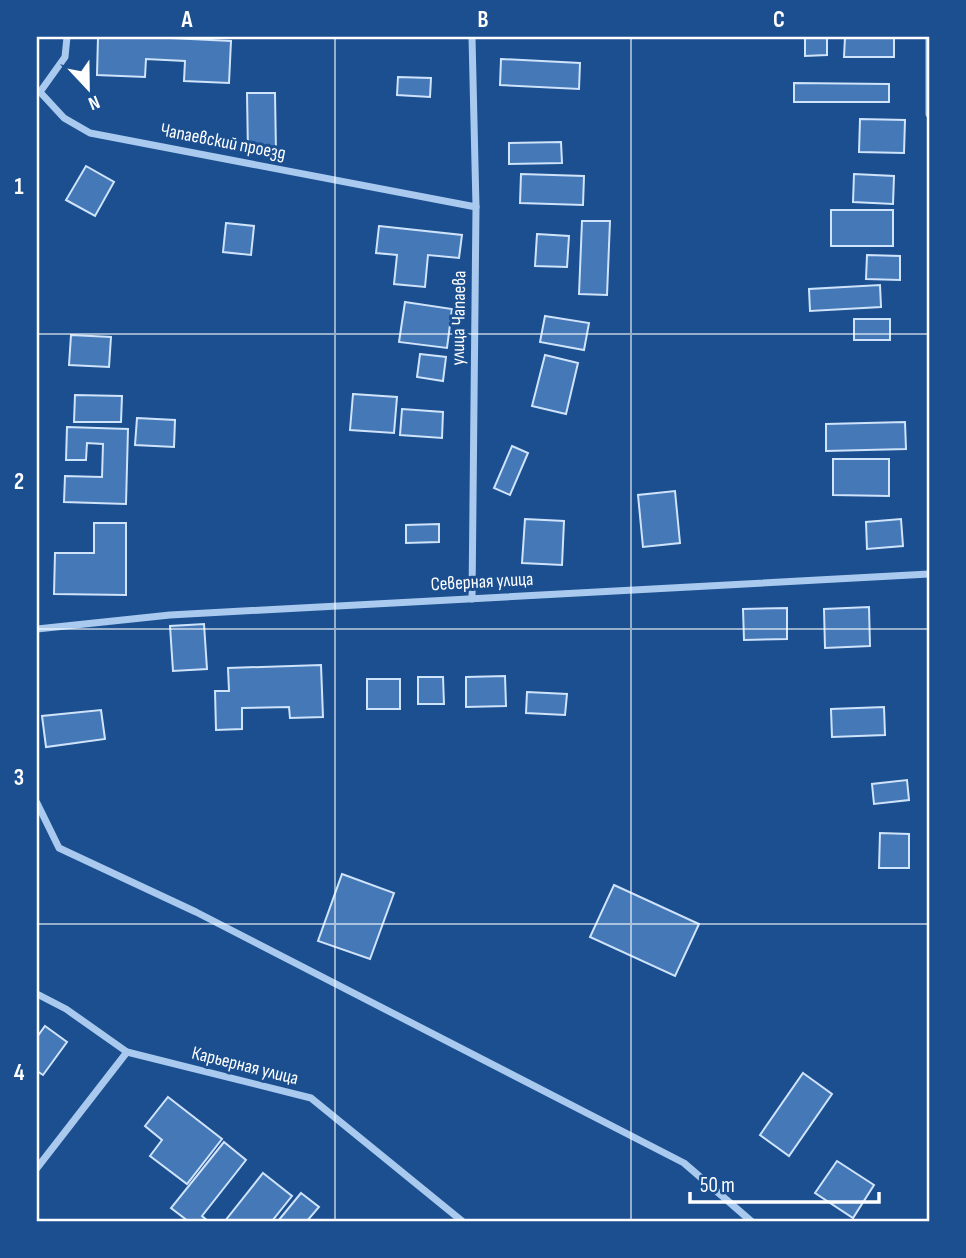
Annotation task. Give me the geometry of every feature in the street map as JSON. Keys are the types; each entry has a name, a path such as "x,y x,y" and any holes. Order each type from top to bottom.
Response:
{"street":[{"name":"Чапаевский проезд","path":"67,37 65,57 38,93 64,118 90,133 476,207"},
{"name":"улица Чапаева","path":"472,37 476,207 472,599"},
{"path":"929,37 929,114"},
{"name":"Северная улица","path":"37,629 170,615 929,574"},
{"path":"37,803 59,848 196,912 684,1163 751,1221"},
{"name":"Карьерная улица","path":"37,994 66,1009 127,1052 311,1098 462,1221"},
{"path":"37,1168 127,1052"}],"building":[{"path":"98,37 231,41 229,83 184,81 185,61 146,59 145,77 97,75"},
{"path":"805,37 827,37 827,55 805,56"},
{"path":"845,37 894,37 894,57 844,57"},
{"path":"501,59 580,63 579,89 500,85"},
{"path":"398,77 431,78 430,97 397,95"},
{"path":"794,83 889,84 889,102 794,102"},
{"path":"247,93 275,93 276,153 248,153"},
{"path":"860,119 905,120 904,153 859,152"},
{"path":"561,142 562,163 509,164 509,143"},
{"path":"86,166 114,182 95,216 66,200"},
{"path":"521,174 584,176 583,205 520,203"},
{"path":"854,174 894,176 893,204 853,202"},
{"path":"831,210 893,210 893,246 831,246"},
{"path":"582,221 610,221 607,295 579,294"},
{"path":"226,223 254,226 251,255 223,252"},
{"path":"379,226 462,235 459,258 428,255 425,287 394,284 397,255 376,253"},
{"path":"537,234 569,236 567,267 535,266"},
{"path":"867,255 900,256 900,280 866,279"},
{"path":"880,285 881,307 810,311 809,289"},
{"path":"405,302 452,309 447,348 399,342"},
{"path":"545,316 589,323 584,350 540,342"},
{"path":"854,319 890,319 890,340 854,340"},
{"path":"71,335 111,337 109,367 69,365"},
{"path":"420,354 446,357 443,381 417,377"},
{"path":"545,355 578,363 566,414 532,406"},
{"path":"353,394 397,397 394,433 350,430"},
{"path":"75,395 122,396 121,422 74,422"},
{"path":"402,409 443,412 442,438 400,435"},
{"path":"137,418 175,420 174,447 135,445"},
{"path":"905,422 906,449 826,451 826,424"},
{"path":"67,427 128,429 126,504 64,502 65,476 102,477 103,444 87,443 86,460 66,460"},
{"path":"512,446 528,453 510,495 494,488"},
{"path":"833,459 889,459 889,496 833,495"},
{"path":"675,491 680,543 643,547 638,495"},
{"path":"525,519 564,521 562,565 522,563"},
{"path":"901,519 903,546 867,549 866,522"},
{"path":"94,523 126,523 126,595 54,594 55,553 94,553"},
{"path":"439,524 439,542 406,543 406,525"},
{"path":"869,607 870,646 825,648 824,609"},
{"path":"787,608 787,639 744,640 743,609"},
{"path":"204,624 207,669 173,671 170,626"},
{"path":"321,665 323,717 290,718 289,707 242,708 242,729 216,730 215,691 229,691 228,668"},
{"path":"505,676 506,706 466,707 466,677"},
{"path":"418,677 443,677 444,704 418,704"},
{"path":"367,679 400,679 400,709 367,709"},
{"path":"527,692 567,694 565,715 526,713"},
{"path":"884,707 885,735 832,737 831,709"},
{"path":"101,710 105,739 46,747 42,716"},
{"path":"907,780 909,800 874,804 872,784"},
{"path":"880,833 909,834 909,868 879,868"},
{"path":"342,874 394,893 370,959 318,941"},
{"path":"614,885 699,924 675,976 590,937"},
{"path":"45,1026 67,1042 43,1075 37,1071 37,1037"},
{"path":"803,1073 832,1094 789,1156 760,1135"},
{"path":"168,1097 222,1139 187,1184 150,1156 162,1140 145,1126"},
{"path":"224,1142 246,1160 202,1216 208,1221 188,1221 171,1208"},
{"path":"837,1161 874,1185 853,1218 815,1193"},
{"path":"263,1173 292,1196 272,1221 225,1221"},
{"path":"301,1193 319,1207 307,1221 278,1221"}]}
